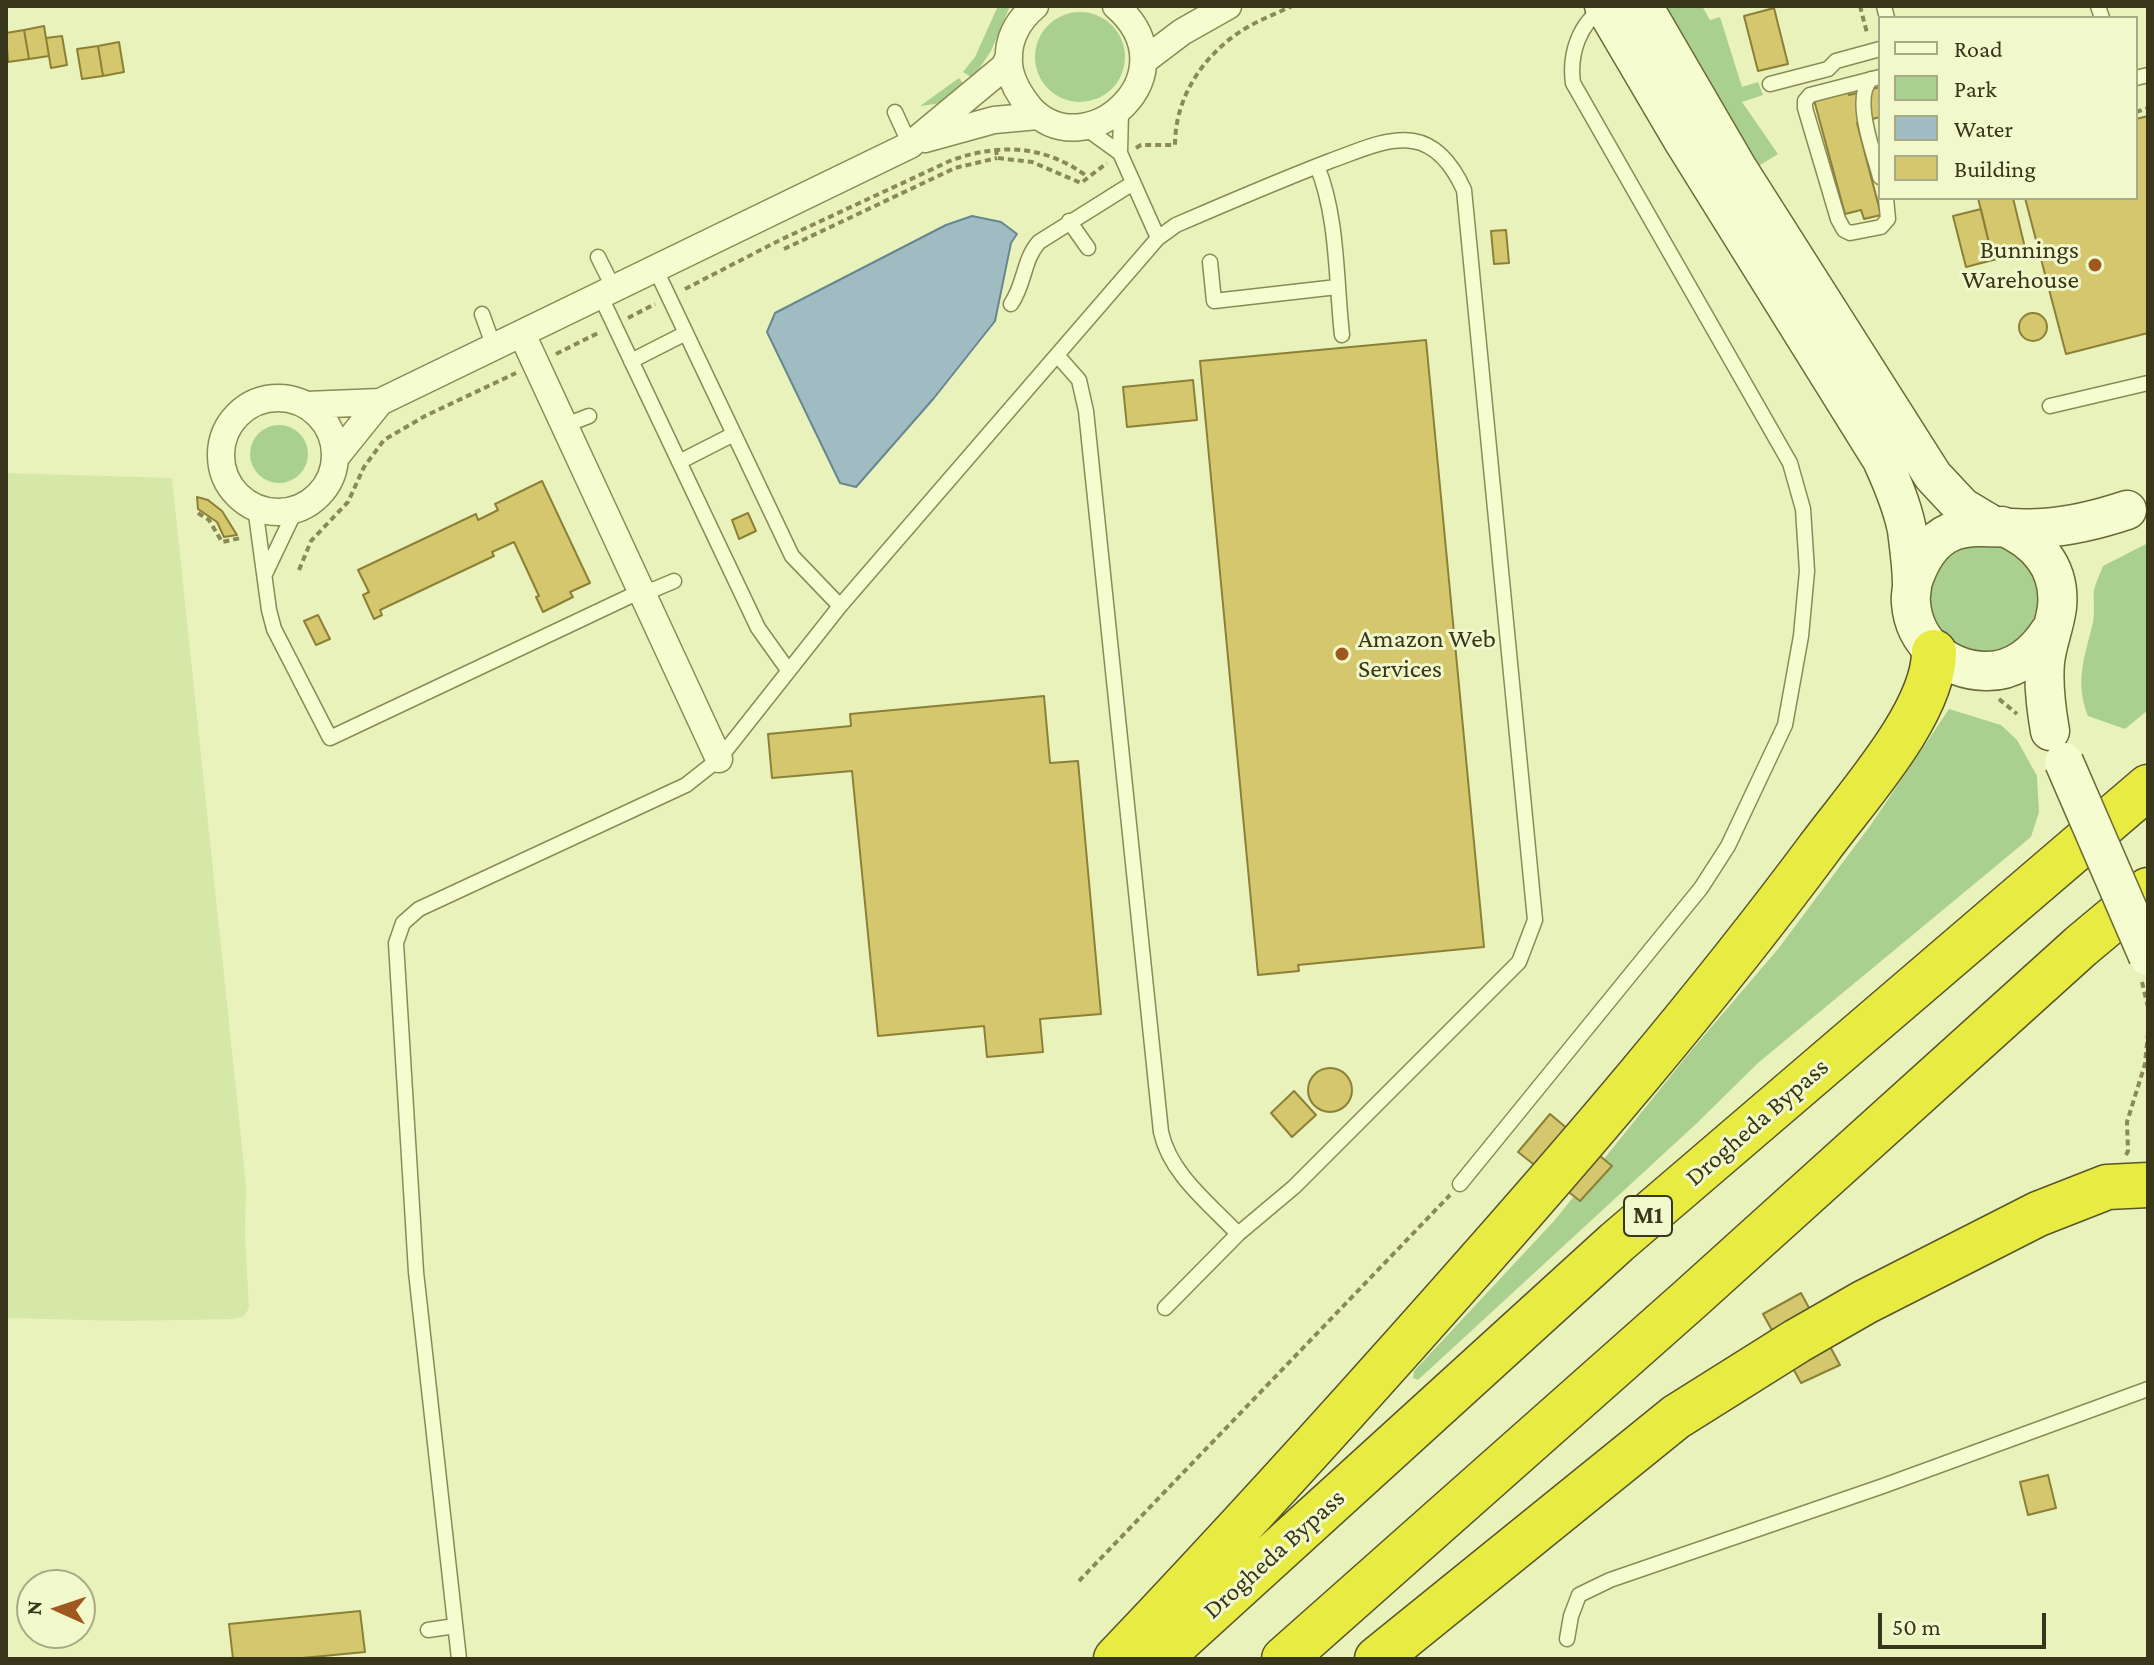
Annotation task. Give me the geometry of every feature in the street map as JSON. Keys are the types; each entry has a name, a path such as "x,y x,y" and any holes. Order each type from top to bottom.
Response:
{"highway":[{"path":"1116,1659 1246,1523 1568,1160 1772,912 1913,717 1931,679 1934,652"},
{"name":"Drogheda Bypass","path":"1159,1659 1617,1242 2148,787"},
{"path":"1284,1659 1677,1311 2081,946 2148,890"},
{"path":"1377,1659 1676,1417 1797,1341 1946,1259 2038,1214 2133,1176"}],"street":[{"path":"1116,6 1134,27 1145,60"},
{"path":"306,405 380,402 914,143 994,120 1038,116 1063,126 1084,127 1105,120 1121,110 1133,95 1145,60 1182,32 1228,6"},
{"path":"1605,6 1684,142 1882,460 1903,513 1912,584 1911,603 1914,621 1922,638 1934,652 1951,664 2025,696 2144,967"},
{"path":"1643,6 1738,169 1927,468 1952,498 1974,515 2021,534 2038,547 2050,565 2057,585 2057,609 2045,665 2045,737"},
{"path":"1028,9 1014,32 1009,57 1010,73 1017,89 1038,116"},
{"path":"914,143 1004,67 1009,57"},
{"path":"522,334 719,759"},
{"path":"270,399 289,399 306,405 328,428 333,443 335,458 323,490 311,502 296,509 270,512 241,499 228,484 222,467 221,448 227,430 237,415 270,399"},
{"path":"335,458 380,402"},
{"path":"1912,584 1927,551 1957,530 1974,525 2059,526 2138,504"},
{"path":"2057,585 2068,564 2093,534 2138,504"},
{"path":"1994,685 2009,668 2040,647 2050,631"}],"lane":[{"path":"1460,1184 1715,868 1785,725 1801,636 1807,571 1806,539 1803,509 1790,463 1573,83 1571,60 1581,32 1596,12 1605,6"},
{"path":"1770,84 1828,69 1836,61 1878,50"},
{"path":"1876,78 1865,86 1863,108 1878,169"},
{"path":"1876,78 1810,95 1805,108 1844,230 1850,233 1881,227 1888,219 1886,200"},
{"path":"1121,110 1120,154 1158,238"},
{"path":"895,112 914,143"},
{"path":"1084,127 1120,154"},
{"path":"459,1659 416,1272 396,943 403,923 419,909 686,785 719,759 840,606 1158,238 1176,225 1317,166 1390,141 1415,141 1433,148 1448,162 1464,190 1535,920 1519,962 1294,1187 1238,1234 1165,1308"},
{"path":"1317,166 1330,209 1342,335"},
{"path":"1011,304 1019,293 1031,250 1047,234 1133,183"},
{"path":"1069,221 1088,248"},
{"path":"598,257 631,361 758,628 788,670"},
{"path":"1210,262 1214,301 1337,287"},
{"path":"655,268 792,556 840,606"},
{"path":"482,314 494,347"},
{"path":"631,361 686,333"},
{"path":"1057,355 1079,380 1086,411 1161,1132 1172,1164 1238,1234"},
{"path":"2050,406 2148,383"},
{"path":"563,426 589,416"},
{"path":"679,462 734,434"},
{"path":"255,507 267,602 274,629 330,738 639,592 674,581"},
{"path":"265,575 296,509"},
{"path":"1567,1639 1579,1595 1610,1580 1883,1486 2148,1389"},
{"path":"428,1630 455,1626"}],"path":[{"path":"784,249 955,168 997,158 1032,162 1081,183 1099,167 1141,145 1175,145 1175,123 1184,97 1209,59 1243,30 1292,6"},
{"path":"780,240 952,160 996,149 1031,151 1088,177"},
{"path":"996,149 997,158"},
{"path":"198,513 209,520 222,542 259,535"},
{"path":"1994,685 2045,737"},
{"path":"2144,967 2148,1007"},
{"path":"2133,1176 2127,1122 2145,1064 2148,1033"},
{"path":"1079,1581 1460,1184"}],"green space":[{"path":"998,6 1010,6 991,51 973,78 963,72 975,57"},
{"path":"1661,6 1702,6 1710,20 1720,17 1742,87 1758,82 1763,95 1742,102 1778,154 1757,167"},
{"path":"1080,12 1097,16 1112,25 1121,40 1125,57 1121,74 1112,89 1097,98 1080,102 1063,98 1048,89 1039,74 1035,57 1039,40 1048,25 1063,16"},
{"path":"959,78 966,87 943,103 920,106"},
{"path":"279,425 300,433 308,454 300,475 279,483 258,475 250,454 258,433"},
{"path":"6,473 172,478 246,1185 249,1308 244,1316 235,1319 127,1321 6,1318"},
{"path":"2148,543 2148,710 2125,729 2088,716 2082,691 2082,669 2094,618 2094,590 2103,566"},
{"path":"1985,544 2006,549 2024,560 2035,578 2040,599 2035,620 2024,638 2006,649 1985,654 1964,649 1946,638 1935,620 1930,599 1935,578 1946,560 1964,549"},
{"path":"1949,709 2001,725 2017,740 2037,776 2039,812 2031,837 1758,1063 1418,1380 1413,1378 1414,1371 1554,1221 1690,1052 1778,949 1870,826"}],"water":[{"path":"972,216 1001,222 1017,234 1011,243 995,321 934,398 856,487 840,483 767,332 775,313 946,225"}],"building":[{"path":"1774,8 1788,64 1758,71 1744,16"},
{"path":"44,26 49,56 29,59 24,30"},
{"path":"24,30 29,59 8,62 6,33"},
{"path":"62,36 67,65 51,68 46,38"},
{"path":"119,42 124,72 103,76 98,46"},
{"path":"98,46 103,76 82,79 77,49"},
{"path":"1878,88 1878,118 1857,123 1881,215 1864,219 1861,210 1845,214 1814,100 1848,91 1849,95"},
{"name":"Bunnings Warehouse","path":"2148,116 2148,333 2066,354 2026,200 2138,200 2138,118"},
{"path":"1978,200 2013,200 2026,252 1993,260"},
{"path":"1981,209 1993,260 1966,267 1953,216"},
{"path":"1506,230 1509,263 1494,264 1491,231"},
{"path":"2033,313 2043,317 2047,327 2043,337 2033,341 2023,337 2019,327 2023,317"},
{"name":"Amazon Web Services","path":"1426,340 1484,947 1298,965 1299,971 1258,975 1200,361"},
{"path":"1193,380 1197,420 1127,427 1123,387"},
{"path":"542,481 590,583 570,592 573,597 543,612 536,597 539,596 514,542 492,552 494,556 380,610 382,615 374,619 363,595 369,592 358,570 476,514 478,520 498,510 495,504"},
{"path":"197,497 208,500 222,511 237,535 224,537 217,522 198,509"},
{"path":"748,513 756,531 739,539 732,520"},
{"path":"318,615 330,639 316,645 304,621"},
{"path":"1044,696 1050,763 1078,761 1101,1014 1040,1019 1043,1052 987,1057 984,1026 878,1036 852,771 772,778 768,734 851,726 850,714"},
{"path":"1330,1068 1346,1074 1352,1090 1346,1106 1330,1112 1314,1106 1308,1090 1314,1074"},
{"path":"1294,1091 1316,1115 1292,1137 1271,1113"},
{"path":"1550,1114 1612,1166 1580,1201 1518,1152"},
{"path":"1801,1293 1840,1365 1801,1383 1763,1314"},
{"path":"2048,1475 2056,1508 2028,1515 2020,1482"},
{"path":"360,1611 365,1652 292,1659 233,1659 229,1624"}],"place":[{"name":"Bunnings Warehouse","path":"2095,265"},
{"name":"Amazon Web Services","path":"1342,654"}]}
